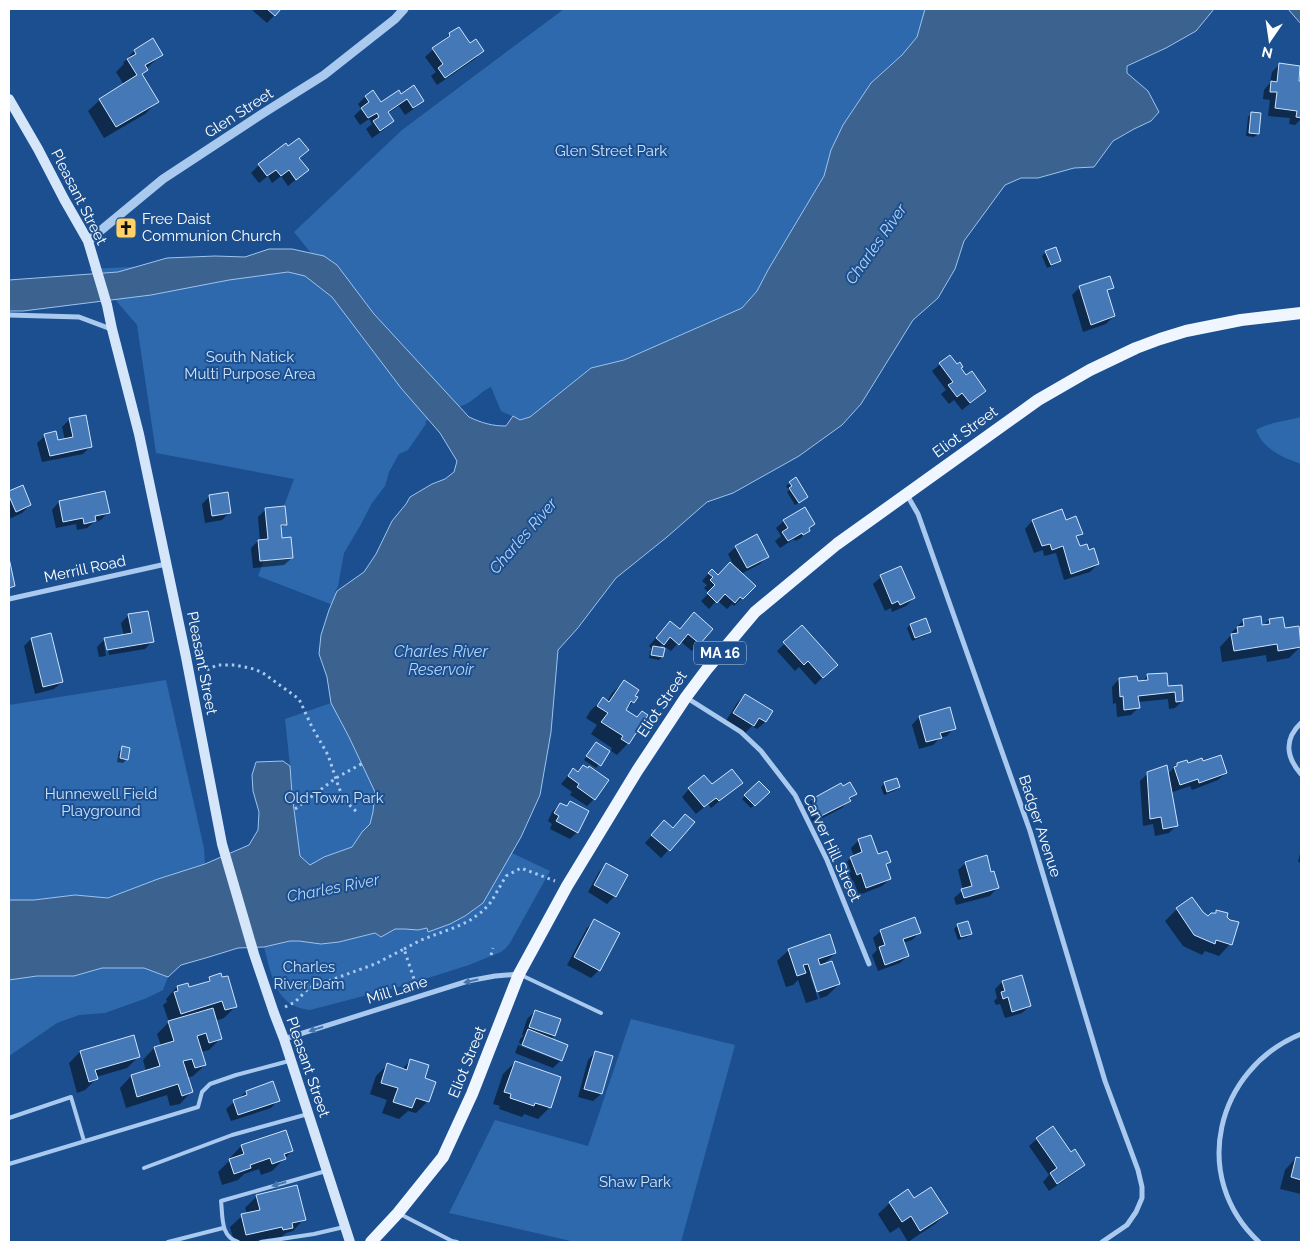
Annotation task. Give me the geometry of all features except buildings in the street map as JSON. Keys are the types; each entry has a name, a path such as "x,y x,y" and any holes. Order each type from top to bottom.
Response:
{"main road":[{"name":"Pleasant Street","path":"9,99 88,241 107,305 139,434 186,657 222,844 254,954 284,1039 350,1242"},
{"name":"Eliot Street","path":"371,1242 398,1213 443,1157 472,1094 519,974 567,886 637,771 707,668 755,612 837,544 1038,400 1063,385 1113,358 1160,339 1186,331 1241,320 1301,313"}],"street":[{"name":"Glen Street","path":"88,241 163,179 324,75 395,19 404,9"},
{"path":"9,315 79,317 112,329"},
{"name":"Badger Avenue","path":"907,494 918,514 1027,822 1105,1081 1138,1170 1142,1187 1142,1198 1136,1212 1127,1224 1102,1242"},
{"name":"Merrill Road","path":"9,599 167,564"},
{"name":"Carver Hill Street","path":"686,697 741,732 761,751 795,795 827,860 869,964"},
{"path":"1301,723 1295,728 1289,746 1294,766 1301,774"},
{"name":"Mill Lane","path":"284,1039 468,981 519,974"},
{"path":"1259,1242 1237,1217 1222,1182 1218,1163 1223,1122 1229,1103 1239,1083 1251,1069 1277,1046 1301,1034"}],"lane":[{"path":"519,974 601,1013"},
{"path":"9,1164 198,1107 202,1092 210,1084 291,1060"},
{"path":"9,1118 71,1097 84,1141"},
{"path":"144,1168 232,1135 308,1114"},
{"path":"238,1242 231,1240 223,1228 221,1201 326,1171"},
{"path":"398,1213 457,1242"},
{"path":"261,1242 314,1234 344,1227"},
{"path":"168,1242 223,1228"}],"path":[{"path":"207,670 217,666 235,665 254,669 264,673 299,699 328,755 345,801 358,812"},
{"path":"295,809 336,778 363,764"},
{"path":"274,1013 295,1002 309,988 375,964 421,940 470,920 491,902 506,876 521,868 567,886"},
{"path":"491,954 493,948"},
{"path":"404,949 420,997"}],"green space":[{"name":"Glen Street Park","path":"564,9 925,9 917,37 902,55 871,83 843,125 831,150 824,176 757,291 742,308 624,360 591,368 530,417 520,420 501,411 491,387 468,403 429,419 425,422 426,424 408,450 399,454 389,472 385,486 372,503 344,553 338,586 335,592 337,594 333,605 258,576 294,479 156,453 137,325 89,269 315,258 294,232 402,130"},
{"path":"1301,417 1301,464 1274,452 1259,437 1256,430 1272,423"},
{"name":"Hunnewell Field Playground","path":"166,680 204,848 205,864 108,898 75,895 34,900 9,900 9,705"},
{"name":"Old Town Park","path":"331,703 375,792 373,812 370,824 352,847 324,857 310,866 300,856 285,719"},
{"name":"Charles River Dam","path":"512,853 550,871 510,943 501,952 469,965 406,985 310,1010 290,1004 277,988 264,947 290,941 321,944 339,942 375,933 381,937 391,930 399,928 427,928 428,931 449,924 465,916 483,903"},
{"path":"102,968 144,968 168,977 163,990 147,998 105,1013 79,1015 57,1023 9,1056 9,980 37,976 74,976"},
{"name":"Shaw Park","path":"631,1019 735,1045 681,1242 575,1242 449,1213 495,1120 588,1146"}],"water":[{"name":"Charles River Reservoir","path":"925,9 1214,9 1196,31 1166,48 1127,66 1127,73 1148,91 1159,112 1151,121 1113,141 1094,167 1074,168 1038,178 1021,178 1005,185 964,241 955,269 938,298 913,320 861,404 842,425 799,456 733,493 707,502 616,578 577,629 558,650 551,732 540,795 521,837 483,903 450,924 428,932 427,928 418,930 395,929 381,937 375,933 339,942 321,944 290,941 264,947 238,948 181,965 168,977 144,968 102,968 74,976 37,976 9,980 9,900 34,900 75,895 108,898 205,864 249,845 258,830 259,812 253,791 252,775 256,762 283,761 290,766 300,856 310,865 324,857 352,847 370,824 375,792 331,703 327,677 319,654 321,635 337,591 364,572 376,554 392,521 410,497 445,479 454,472 457,461 440,433 401,388 332,297 305,276 288,272 229,280 151,295 23,311 9,311 9,280 118,272 167,258 245,257 269,249 292,249 324,256 337,265 374,314 469,417 487,424 506,426 513,416 520,420 530,417 591,368 624,360 742,308 757,291 824,176 831,150 843,125 871,83 902,55 917,37"},
{"path":"1288,9 1301,9 1301,24"}],"place":[{"name":"Free Daist Communion Church","path":"126,228"}],"water label":[{"name":"Charles River","path":"876,244"},
{"name":"Charles River","path":"523,536"},
{"name":"Charles River","path":"333,888"}],"park label":[{"name":"South Natick Multi Purpose Area","path":"250,366"}]}
